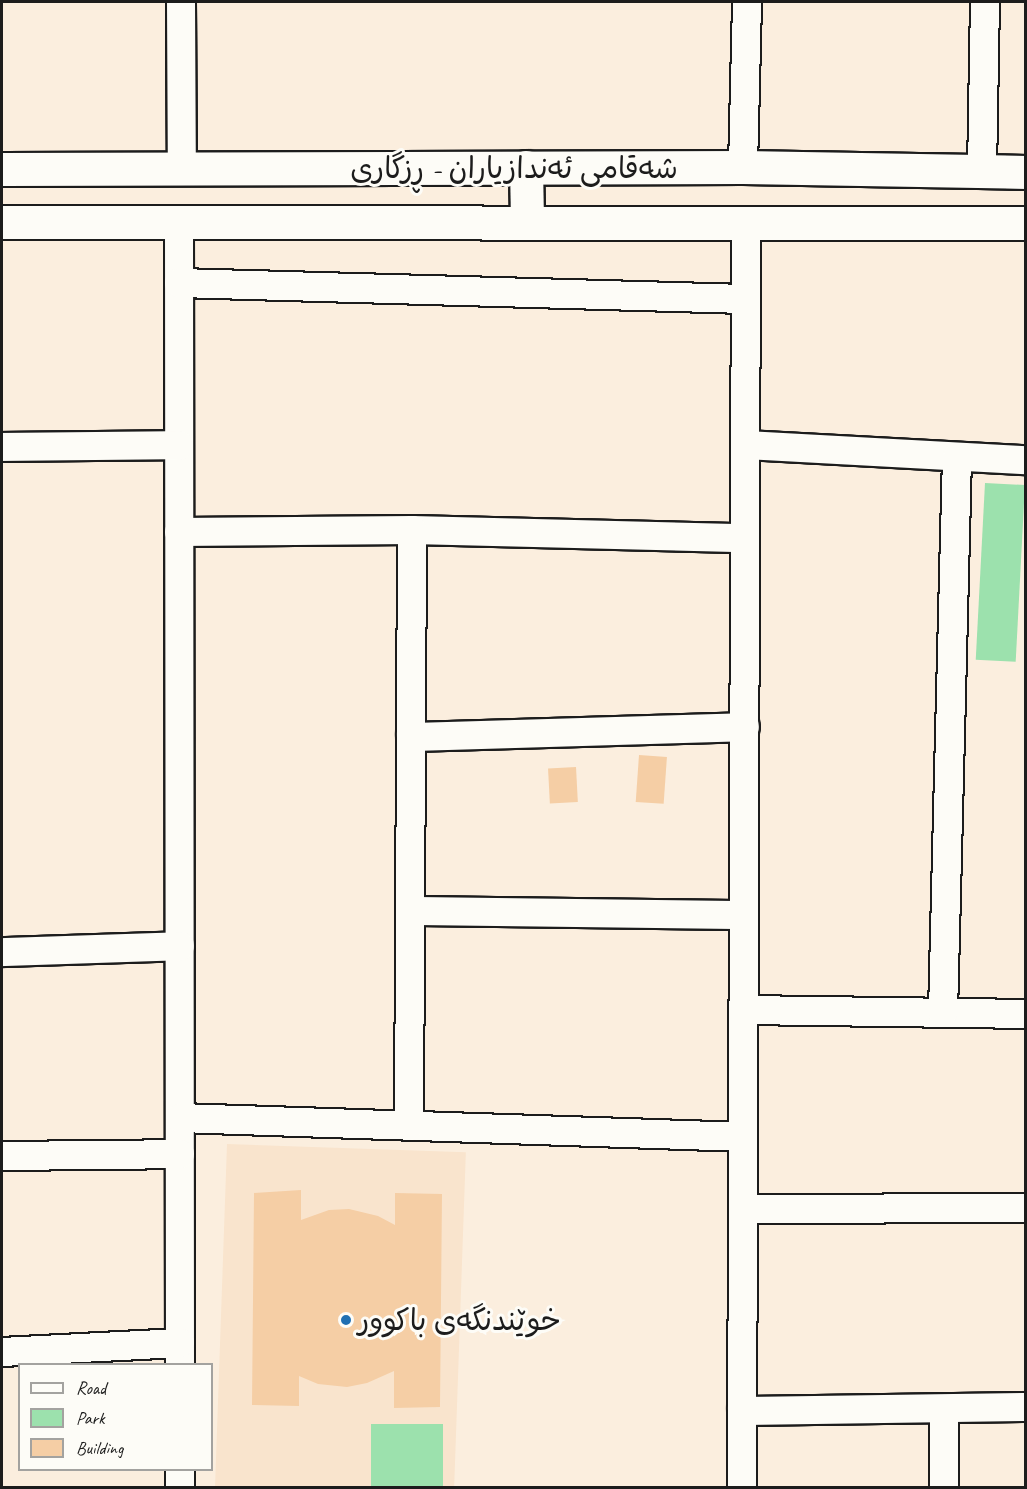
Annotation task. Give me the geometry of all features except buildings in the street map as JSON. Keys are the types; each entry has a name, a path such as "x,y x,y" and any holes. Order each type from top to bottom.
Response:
{"street":[{"path":"181,2 182,168"},
{"path":"743,167 747,2"},
{"path":"982,172 985,2"},
{"path":"526,167 527,221"},
{"name":"شەقامی ئەندازیاران - ڕزگاری","path":"2,168 743,167 1026,172"},
{"path":"742,1488 744,1010 741,915 745,728 746,220"},
{"name":"شەقامی ئەندازیاران - ڕزگاری","path":"2,222 746,220 1026,223"},
{"path":"2,1352 180,1354 179,222"},
{"path":"179,283 746,299"},
{"path":"2,447 179,445"},
{"path":"746,445 1026,460"},
{"path":"943,1013 957,457"},
{"path":"179,532 412,530 746,538"},
{"path":"409,1126 412,530"},
{"path":"411,737 745,728"},
{"path":"411,911 741,915"},
{"path":"2,952 180,946"},
{"path":"744,1010 1026,1014"},
{"path":"180,1118 743,1137"},
{"path":"2,1156 180,1154"},
{"path":"743,1209 1026,1208"},
{"path":"742,1411 1026,1407"},
{"path":"944,1409 944,1488"},
{"path":"180,1471 180,1488"}],"shaded area":[{"name":"خوێندنگەی باکوور","path":"227,1144 466,1152 454,1488 215,1487"}],"green space":[{"path":"985,483 1025,485 1016,662 976,660"},
{"path":"371,1424 443,1424 443,1487 371,1487"}],"place":[{"name":"خوێندنگەی باکوور","path":"346,1320"}]}
